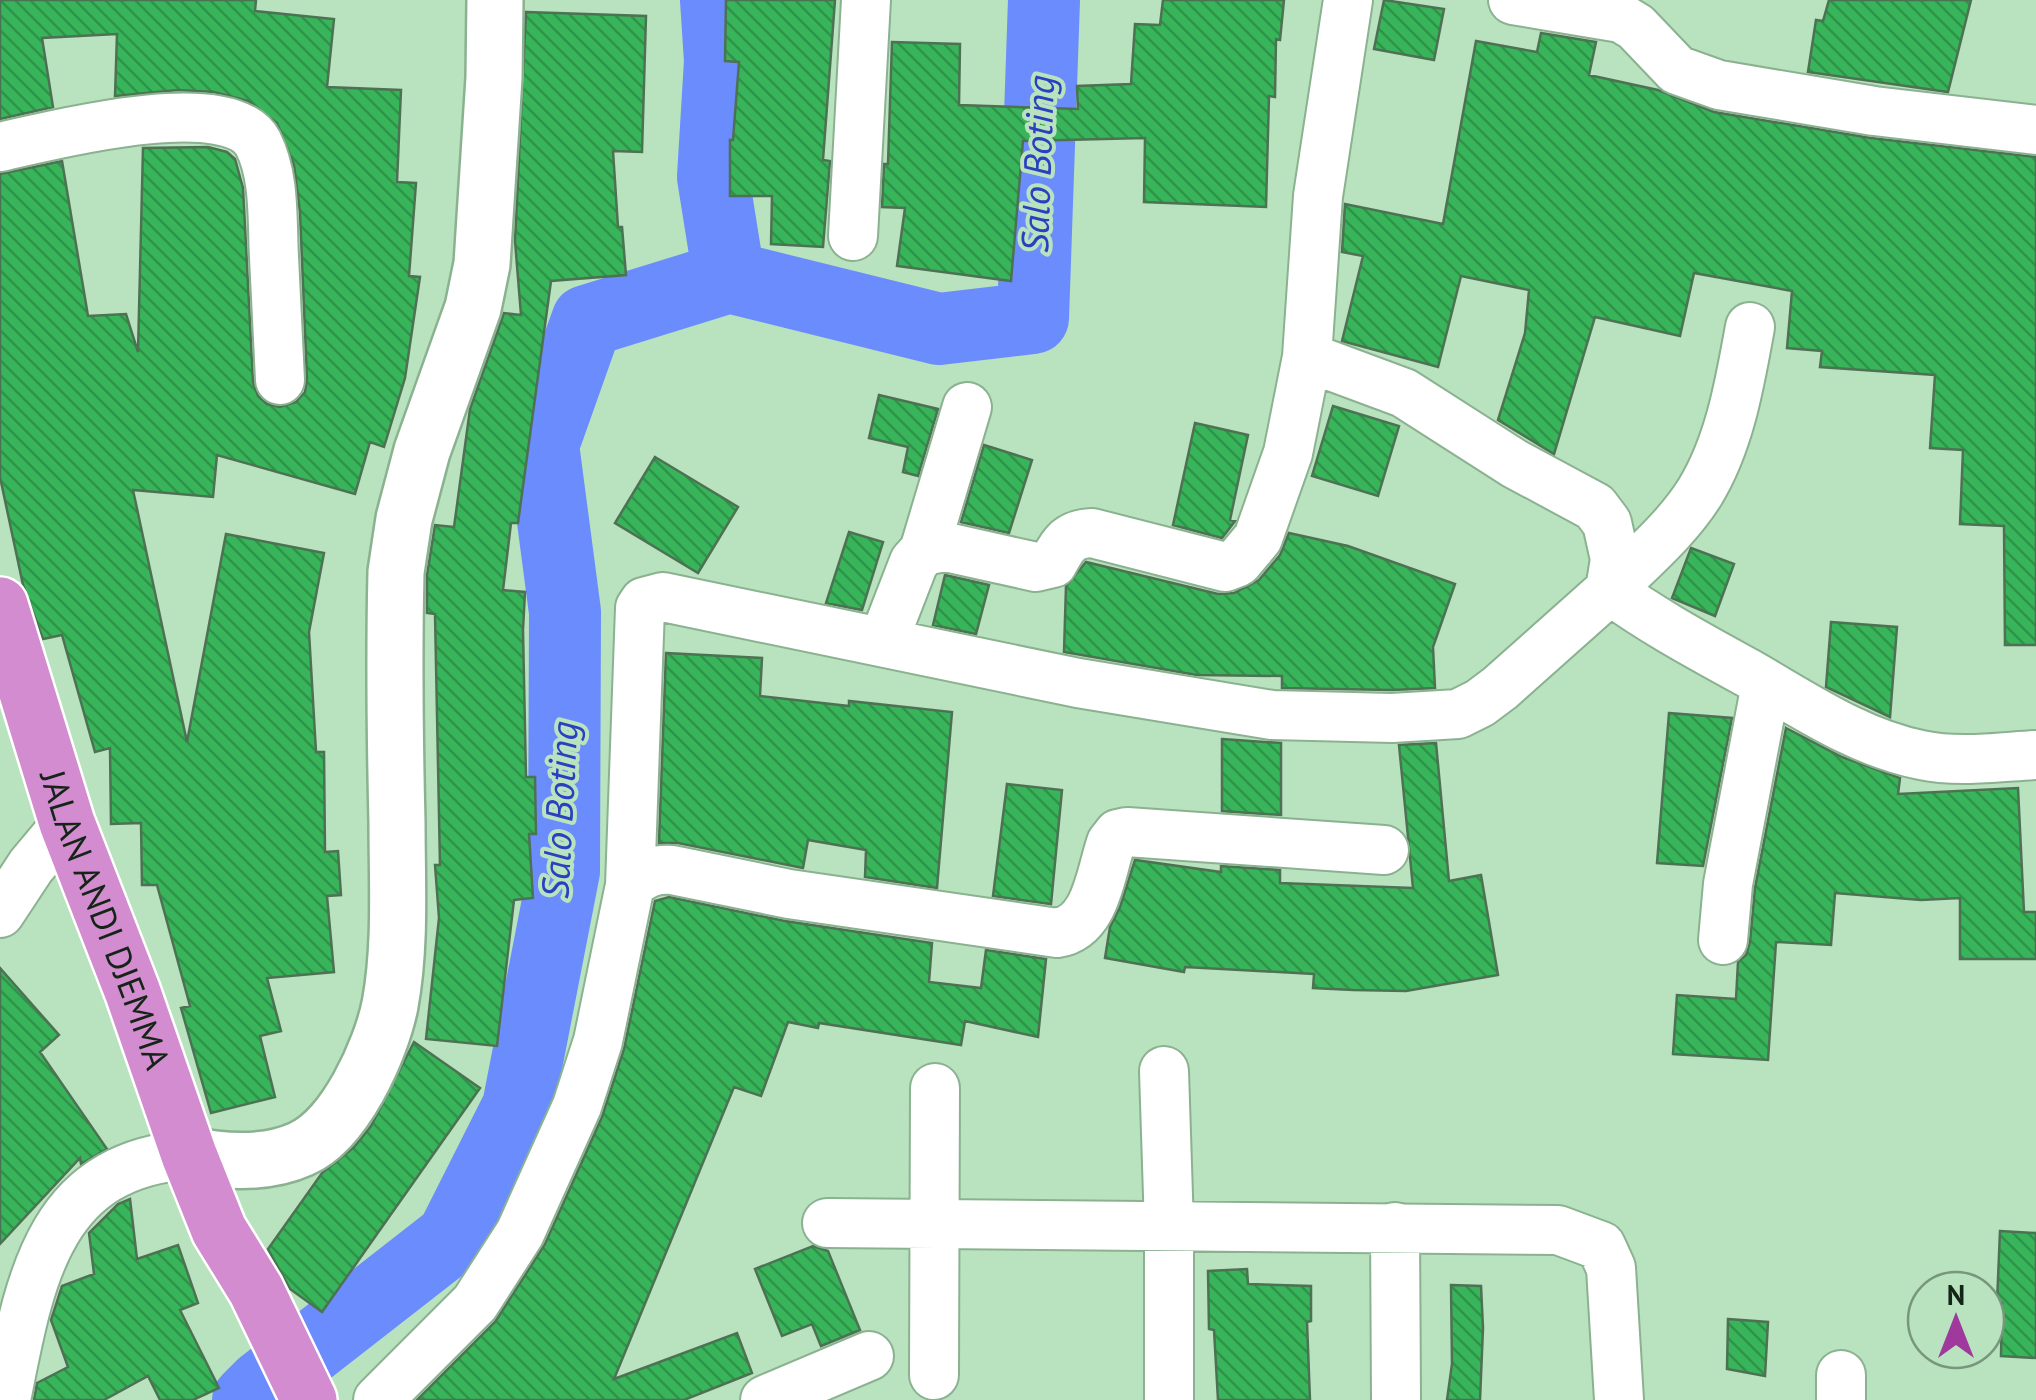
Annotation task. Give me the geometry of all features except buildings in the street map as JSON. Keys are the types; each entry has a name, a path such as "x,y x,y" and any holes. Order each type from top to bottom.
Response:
{"highway":[{"name":"JALAN ANDI DJEMMA","path":"0,605 68,823 241,1298"},
{"path":"241,1298 271,1400"},
{"path":"241,1298 309,1400"}],"street":[{"path":"6,1400 28,1294 64,1218 82,1196 116,1173 154,1158 189,1156 233,1162 300,1150 340,1117 359,1087 390,1004 398,902 396,572 404,519 422,451 474,308 494,78 496,0"},
{"path":"853,236 866,0"},
{"path":"924,551 946,547 1036,567 1047,566 1053,563 1067,539 1092,533 1225,567 1238,562 1258,538 1288,453 1307,357 1318,196 1348,0"},
{"path":"1513,0 1620,18 1636,27 1677,70 1720,85 1892,114 2036,130"},
{"path":"0,147 132,120 218,118 248,132 258,143 271,188 280,380"},
{"path":"378,1400 475,1303 520,1233 577,1106 598,1041 630,884 640,608 644,602 677,600 1078,683 1272,715 1324,718 1458,714 1500,688 1610,590 1672,528 1701,490 1739,388 1750,327"},
{"path":"1307,357 1404,393 1515,464 1595,506 1607,523 1615,560 1610,590"},
{"path":"883,642 914,562 924,551 967,407"},
{"path":"1610,590 1645,615 1831,723 1922,756 2036,756"},
{"path":"1723,940 1728,884 1766,684"},
{"path":"0,912 15,862 68,823"},
{"path":"630,884 656,869 672,870 789,894 1057,933 1071,931 1085,919 1111,843 1118,834 1384,850"},
{"path":"1164,1071 1170,1227 1170,1400"},
{"path":"934,1375 935,1088"},
{"path":"827,1223 1558,1230 1602,1246 1611,1268 1619,1400"},
{"path":"1395,1227 1396,1400"},
{"path":"765,1400 869,1356"}],"waterway":[{"name":"Salo Boting","path":"716,0 720,61 713,177 729,277"},
{"name":"Salo Boting","path":"248,1400 452,1238 518,1107 564,871 565,612 543,445 587,321 729,277 939,329 1033,318 1044,0"}]}
